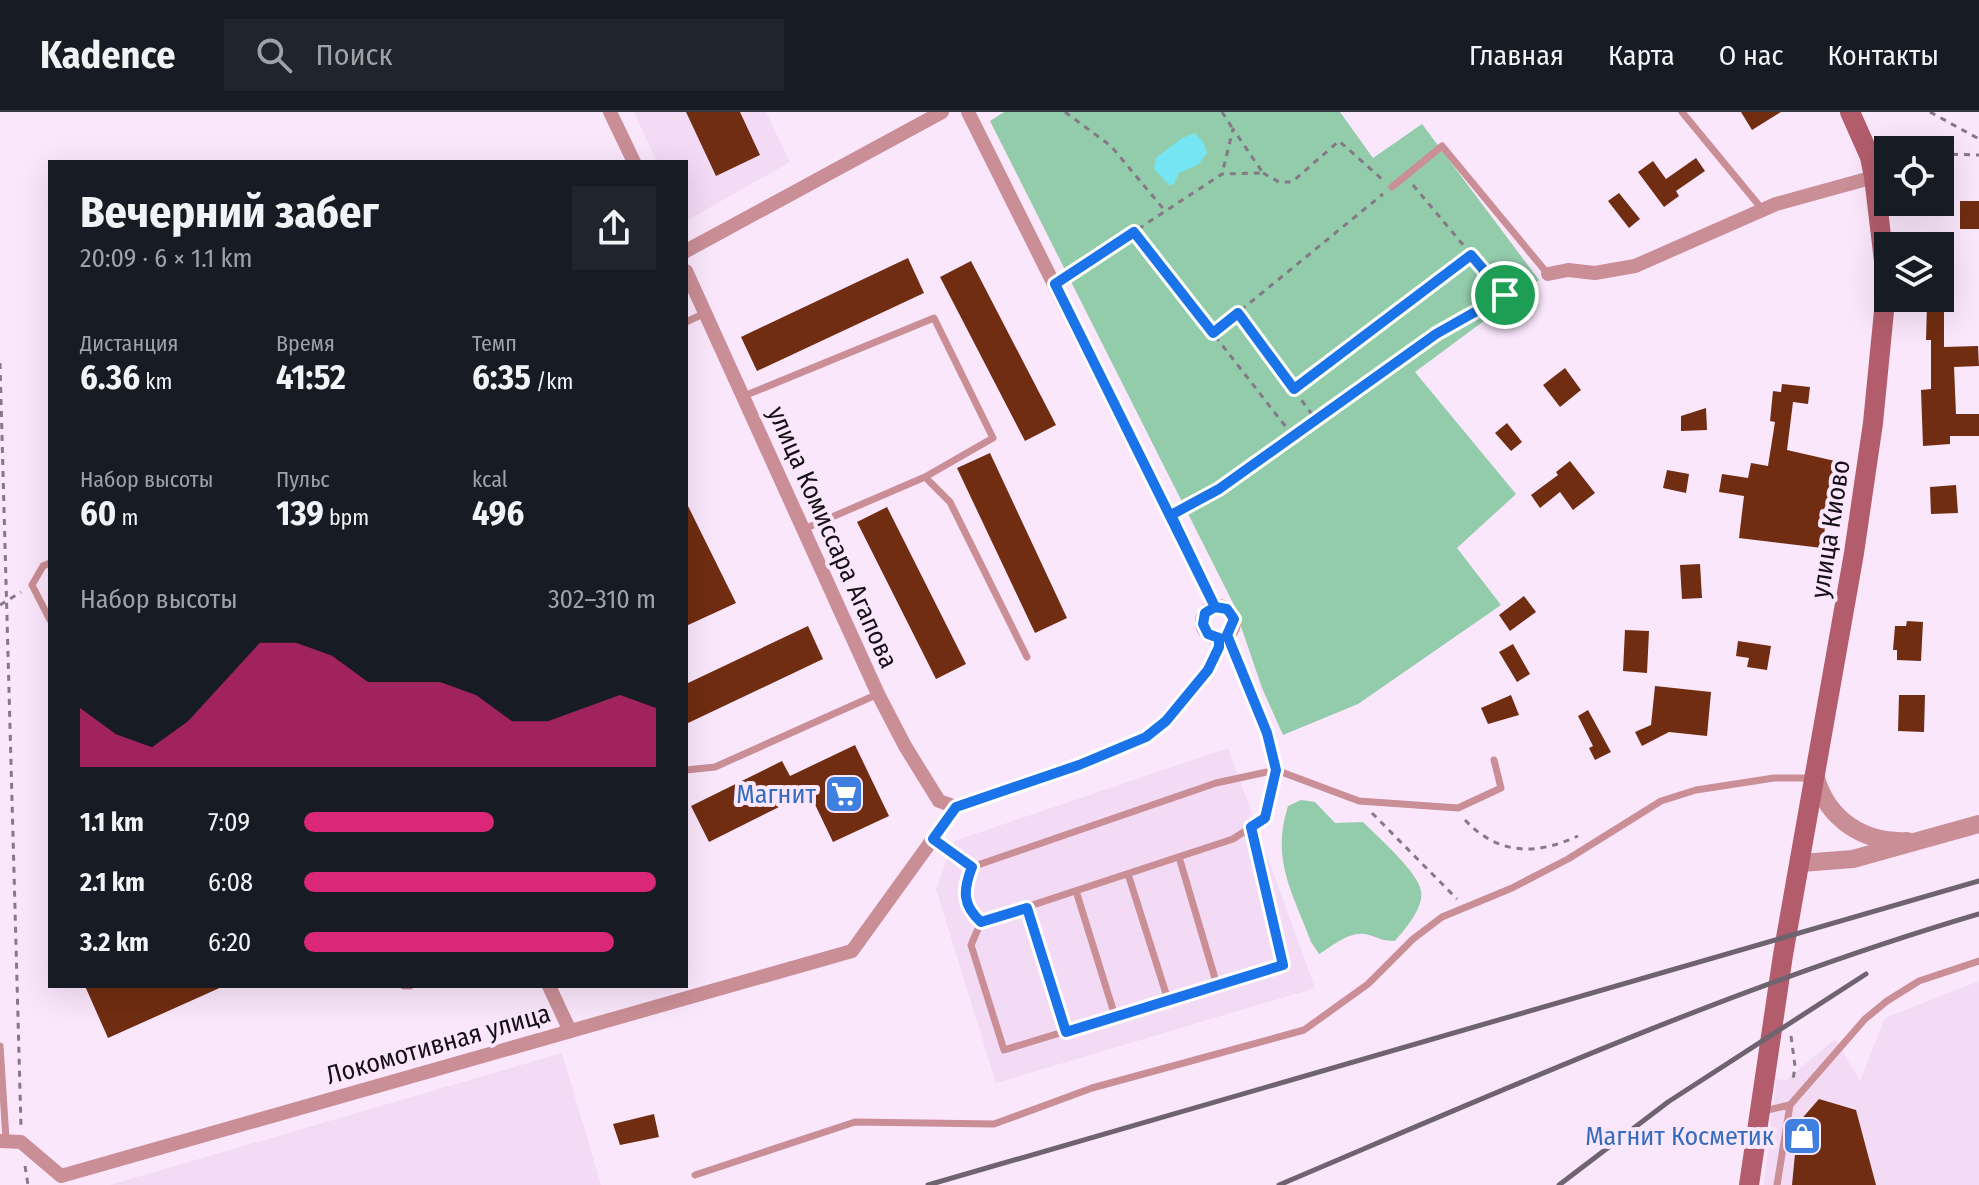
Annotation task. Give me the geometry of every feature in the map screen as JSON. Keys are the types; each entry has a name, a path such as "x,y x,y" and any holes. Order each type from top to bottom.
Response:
{"main road":[{"name":"улица Киово","path":"1850,112 1870,157 1874,177"},
{"name":"улица Киово","path":"1749,1185 1783,955 1816,778 1873,423 1884,311 1884,261 1879,216"}],"street":[{"path":"610,112 633,160"},
{"path":"688,250 942,112"},
{"path":"968,112 1215,607"},
{"path":"1548,274 1568,270 1595,273 1635,266 1762,210 1874,177"},
{"name":"улица Комиссара Агапова","path":"688,275 878,694 939,801 956,807"},
{"path":"956,807 1079,765 1146,737 1166,721 1208,670 1223,637 1234,625 1227,609 1215,607 1205,613 1203,624 1208,634 1223,637"},
{"path":"1816,778 1821,795 1841,822 1895,841 1926,840"},
{"name":"Локомотивная улица","path":"21,1142 61,1176 852,951 956,807"},
{"path":"1801,863 1853,859 1979,824"},
{"path":"550,988 570,1031"},
{"path":"3,1140 21,1142"}],"lane":[{"path":"1682,112 1762,210"},
{"path":"1392,187 1442,146 1548,274"},
{"path":"688,321 705,313"},
{"path":"743,396 934,318 993,438 925,477 804,529"},
{"path":"925,477 950,502 1027,657"},
{"path":"48,564 43,566 32,585 48,616"},
{"path":"1223,637 1267,733 1276,770 1265,818 1251,827 1233,839 981,922 971,945 1004,1050 1283,965 1251,827"},
{"path":"688,770 715,767 878,694"},
{"path":"972,867 1216,783 1276,770 1359,801 1458,808 1501,788 1494,760"},
{"path":"695,1175 855,1122 994,1124 1092,1088 1304,1030 1368,984 1413,939 1442,917 1512,888 1568,859 1661,801 1696,790 1774,778 1816,778"},
{"path":"933,839 972,867"},
{"path":"1179,857 1217,985"},
{"path":"972,867 963,891 971,913 981,922"},
{"path":"1128,874 1168,1000"},
{"path":"1076,891 1115,1016"},
{"path":"1027,908 1066,1032"},
{"path":"1777,1185 1790,1105 1865,1019 1919,981 1979,961"},
{"path":"0,1046 3,1140"},
{"path":"1761,1111 1790,1105"}],"path":[{"path":"1065,112 1111,146 1166,212"},
{"path":"1213,333 1392,187 1339,141 1292,182 1279,182 1263,173 1222,112"},
{"path":"1930,112 1979,139"},
{"path":"1222,174 1233,129"},
{"path":"1954,154 1979,155"},
{"path":"1055,284 1222,174 1263,173"},
{"path":"1405,176 1505,295"},
{"path":"1134,232 1293,436"},
{"path":"1294,389 1471,255"},
{"path":"1171,515 1219,489 1436,334 1548,274"},
{"path":"1238,313 1316,420"},
{"path":"0,363 21,1142 28,1185"},
{"path":"0,605 32,585"},
{"path":"1359,801 1465,907"},
{"path":"1458,808 1474,829 1518,850 1549,849 1583,834"},
{"path":"1790,1105 1795,1066 1791,1032"}],"shaded area":[{"path":"634,112 766,112 790,162 688,220 688,160 656,160"},
{"path":"1228,748 1315,988 996,1083 936,889 954,841"},
{"path":"1979,981 1979,1185 1764,1185 1776,1079 1786,1080 1835,1039 1860,1081 1885,1018"},
{"path":"562,1053 601,1185 110,1185"}],"green space":[{"path":"1004,112 1340,112 1373,158 1422,124 1539,280 1415,372 1516,494 1457,548 1501,605 1358,704 1283,735 1262,688 1233,603 990,121"},
{"path":"1301,800 1315,802 1335,823 1363,822 1419,883 1420,904 1395,941 1356,934 1319,954 1311,942 1291,891 1283,859 1283,825 1288,806"}],"water":[{"path":"1195,133 1204,143 1207,153 1198,165 1179,173 1174,184 1169,185 1154,169 1156,158 1182,138"}],"building":[{"path":"686,112 740,112 760,155 716,176"},
{"path":"1741,112 1781,112 1752,130"},
{"path":"1696,158 1705,171 1676,191 1679,196 1664,207 1638,172 1653,161 1666,179"},
{"path":"1619,193 1640,219 1629,228 1608,201"},
{"path":"1960,201 1979,201 1979,229 1960,229"},
{"path":"908,258 924,293 757,371 741,337"},
{"path":"971,261 1056,425 1025,441 940,277"},
{"path":"1927,312 1944,312 1944,347 1978,346 1979,366 1954,367 1956,414 1979,414 1979,436 1950,436 1950,444 1923,446 1921,390 1931,389 1931,340 1926,340"},
{"path":"1565,368 1581,390 1560,407 1543,385"},
{"path":"1782,384 1810,387 1808,404 1793,402 1787,450 1835,461 1822,548 1739,538 1744,496 1719,492 1722,474 1748,478 1751,463 1768,466 1775,422 1770,421 1773,391 1781,392"},
{"path":"1706,408 1707,430 1681,431 1681,416"},
{"path":"1507,423 1522,442 1511,451 1495,433"},
{"path":"990,453 1067,618 1035,633 957,468"},
{"path":"1570,461 1595,493 1573,510 1560,492 1540,508 1531,495 1558,475 1556,472"},
{"path":"1667,470 1689,474 1686,493 1663,488"},
{"path":"1956,485 1958,513 1931,514 1930,487"},
{"path":"688,506 736,603 688,625"},
{"path":"887,507 966,664 936,679 857,522"},
{"path":"1700,564 1702,598 1682,599 1680,565"},
{"path":"1524,596 1536,612 1510,631 1499,615"},
{"path":"1907,621 1923,622 1921,661 1897,660 1897,650 1893,650 1895,626 1906,626"},
{"path":"808,626 823,659 688,723 688,683"},
{"path":"1625,630 1649,631 1647,673 1623,671"},
{"path":"1738,641 1771,646 1767,670 1747,667 1749,658 1736,656"},
{"path":"1513,644 1530,674 1517,682 1499,652"},
{"path":"1655,686 1711,692 1707,736 1669,732 1642,746 1635,732 1651,725"},
{"path":"1511,695 1519,715 1488,724 1481,708"},
{"path":"1899,695 1925,695 1924,732 1898,731"},
{"path":"1588,710 1611,752 1595,760 1589,748 1593,746 1578,716"},
{"path":"855,745 889,816 833,842 809,792 709,842 691,806 782,761 790,776"},
{"path":"86,988 220,988 108,1038"},
{"path":"1819,1099 1856,1110 1876,1185 1792,1185 1798,1123"},
{"path":"654,1114 659,1137 620,1145 613,1124"}],"railway":[{"path":"928,1185 1979,881"},
{"path":"1279,1185 1625,1039 1800,973 1979,914"},
{"path":"1559,1185 1668,1102 1866,974"}],"place":[{"name":"Магнит","path":"844,794"},
{"name":"Магнит Косметик","path":"1802,1136"}],"route":[{"path":"1505,295 1436,334 1219,489 1171,515 1200,578 1215,607 1205,613 1203,624 1208,634 1219,638 1219,647 1208,670 1166,721 1146,737 1079,765 956,807 933,839 972,867 963,891 971,913 981,922 1027,908 1066,1032 1283,965 1251,827 1265,818 1276,770 1267,733 1227,635 1234,625 1234,619 1227,609 1215,607 1174,521 1171,515 1055,284 1134,232 1213,333 1238,313 1294,389 1471,255 1505,295"}]}
